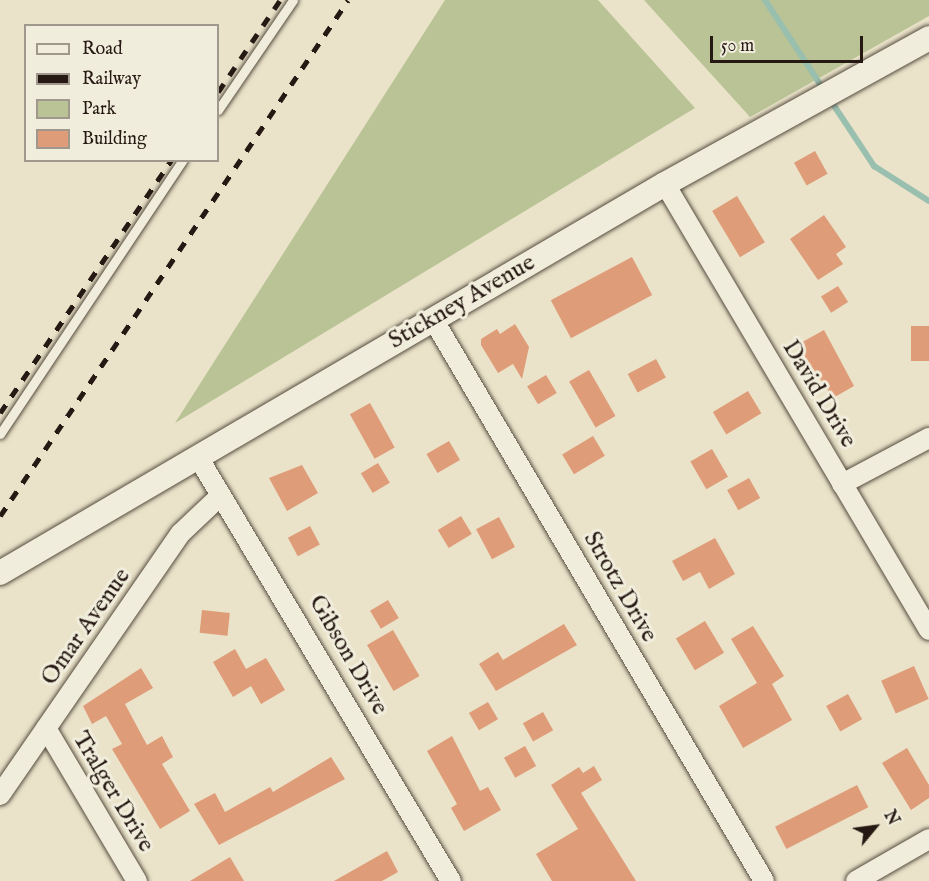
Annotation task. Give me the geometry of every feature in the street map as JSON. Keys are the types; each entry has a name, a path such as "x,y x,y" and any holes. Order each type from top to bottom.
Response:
{"street":[{"name":"Stickney Avenue","path":"0,573 665,184 929,38"},
{"name":"David Drive","path":"665,184 929,630"},
{"name":"Strotz Drive","path":"433,319 764,881"},
{"path":"842,484 929,438"},
{"name":"Gibson Drive","path":"198,457 451,881"},
{"name":"Omar Avenue","path":"0,795 180,533 221,495"},
{"name":"Tralger Drive","path":"46,728 137,881"},
{"path":"855,881 929,839"}],"lane":[{"path":"219,109 293,0"},
{"path":"0,434 182,162"}],"green space":[{"path":"445,0 598,0 695,108 175,423"},
{"path":"644,0 929,0 929,16 750,117"}],"building":[{"path":"815,151 828,174 807,185 794,163"},
{"path":"737,196 765,242 740,257 712,211"},
{"path":"824,215 846,247 836,254 843,264 818,280 790,239"},
{"path":"632,257 652,295 571,338 551,300"},
{"path":"838,286 848,302 831,313 821,297"},
{"path":"515,324 529,347 522,379 513,364 498,373 481,345 481,339 497,329 500,334"},
{"path":"911,326 929,326 929,361 911,361"},
{"path":"824,330 854,386 833,398 797,345"},
{"path":"656,359 666,378 638,393 628,374"},
{"path":"589,370 616,416 596,427 569,382"},
{"path":"546,375 557,393 538,404 527,386"},
{"path":"748,391 761,413 726,434 713,412"},
{"path":"370,403 395,448 375,459 350,414"},
{"path":"593,436 605,456 574,474 562,455"},
{"path":"449,441 460,460 437,473 426,454"},
{"path":"712,449 728,477 706,489 690,461"},
{"path":"378,463 390,483 373,493 361,473"},
{"path":"302,465 318,493 287,511 269,478"},
{"path":"749,478 760,498 738,510 727,490"},
{"path":"461,516 472,534 449,548 438,530"},
{"path":"499,517 515,547 492,559 476,529"},
{"path":"310,526 320,545 298,556 288,538"},
{"path":"715,538 735,574 709,589 700,572 683,581 672,561"},
{"path":"388,600 399,618 381,629 370,611"},
{"path":"202,610 230,613 227,636 200,633"},
{"path":"705,621 724,653 695,670 676,639"},
{"path":"564,624 577,645 496,691 479,664 498,652 503,660"},
{"path":"753,626 784,676 772,684 792,720 743,748 719,706 757,683 731,639"},
{"path":"393,630 419,676 394,691 367,645"},
{"path":"235,649 246,669 266,658 285,690 261,704 251,686 233,697 213,662"},
{"path":"914,666 929,699 896,714 881,681"},
{"path":"141,668 153,688 125,704 147,745 162,736 173,757 162,764 190,811 160,829 112,749 122,744 106,716 92,724 83,706"},
{"path":"848,694 862,719 840,731 826,706"},
{"path":"488,702 498,719 479,730 469,713"},
{"path":"543,712 553,730 533,742 523,723"},
{"path":"452,736 480,791 488,787 501,810 464,831 451,808 457,804 427,751"},
{"path":"525,746 536,766 515,778 504,758"},
{"path":"907,748 929,785 929,798 911,810 882,763"},
{"path":"331,757 345,779 219,845 194,804 215,793 225,812 270,787 273,792"},
{"path":"594,766 602,780 581,793 636,881 552,881 536,854 578,829 551,785 579,767 583,773"},
{"path":"857,785 868,807 786,849 775,827"},
{"path":"387,851 398,872 382,881 334,881"},
{"path":"230,857 244,881 190,881"}],"waterway":[{"path":"765,0 824,90"},
{"path":"829,98 874,166 929,201"}],"railway":[{"path":"219,91 280,0"},
{"path":"0,516 348,0"},
{"path":"0,413 170,162"}]}
